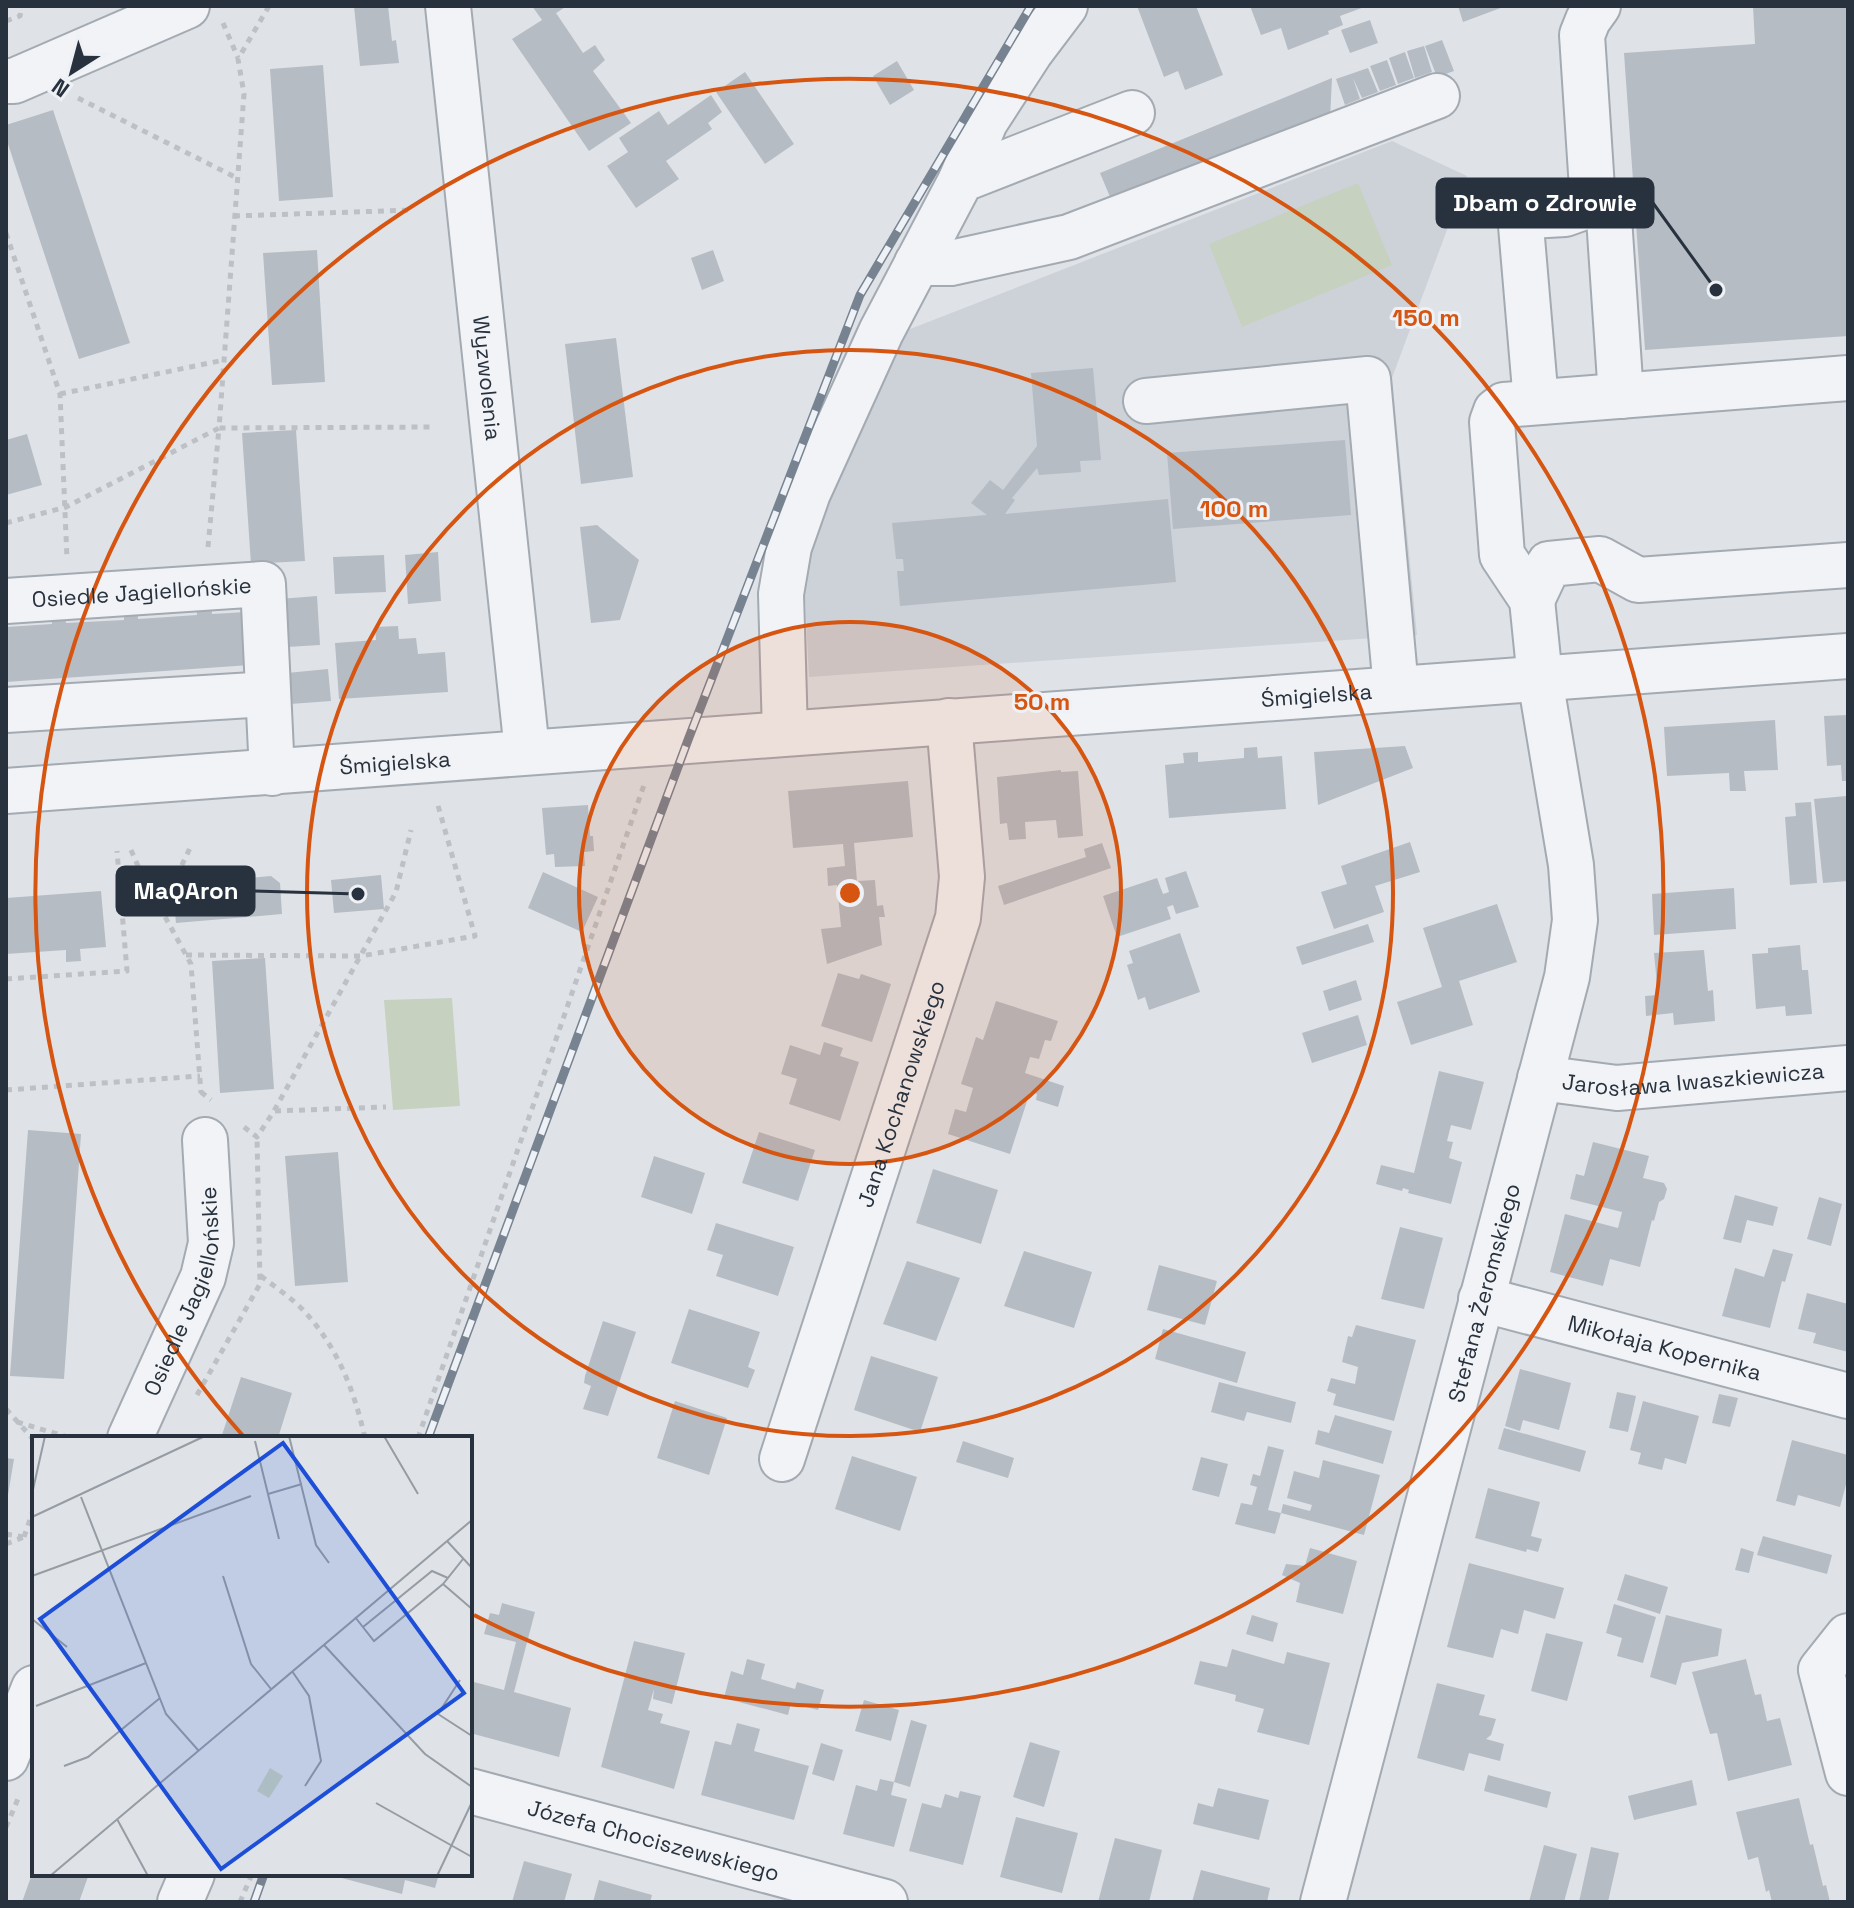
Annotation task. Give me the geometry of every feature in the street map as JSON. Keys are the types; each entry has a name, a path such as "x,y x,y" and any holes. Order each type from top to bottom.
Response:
{"street":[{"name":"Wyzwolenia","path":"448,6 527,751"},
{"path":"785,733 781,594 789,547 808,493 881,332 961,180 985,122 1031,51 1065,6"},
{"path":"1598,6 1582,35 1593,204 1609,218 1621,396"},
{"path":"6,81 14,81 205,13"},
{"path":"917,263 951,263 1069,237 1437,96"},
{"path":"961,180 1132,113"},
{"path":"1536,402 1521,226 1529,216 1565,214 1593,204"},
{"path":"1532,600 1502,555 1492,422 1496,411 1504,405 1848,378"},
{"path":"1146,401 1368,379 1396,689"},
{"path":"1532,600 1549,564 1600,559 1638,580 1848,565"},
{"name":"Osiedle Jagiellońskie","path":"6,601 263,584 272,773"},
{"name":"Stefana Żeromskiego","path":"1323,1902 1567,977 1575,920 1571,865 1540,679 1532,600"},
{"name":"Śmigielska","path":"6,791 1848,656"},
{"path":"6,710 268,694"},
{"name":"Jana Kochanowskiego","path":"782,1459 958,918 962,877 949,721"},
{"name":"Jarosława Iwaszkiewicza","path":"1540,1078 1617,1088 1848,1068"},
{"name":"Osiedle Jagiellońskie","path":"131,1436 203,1277 211,1243 217,1120"},
{"name":"Mikołaja Kopernika","path":"1481,1299 1848,1396"},
{"path":"1848,1636 1821,1670 1848,1773"},
{"path":"6,1758 32,1693"},
{"name":"Józefa Chociszewskiego","path":"472,1792 885,1902"},
{"path":"180,1902 191,1876"}],"path":[{"path":"6,21 20,16 22,6"},
{"path":"238,59 269,6"},
{"path":"205,13 238,59 244,94 208,549"},
{"path":"76,97 237,178"},
{"path":"234,216 413,210"},
{"path":"6,233 60,394 68,573"},
{"path":"60,394 224,360"},
{"path":"6,523 66,507 219,428 433,427"},
{"path":"419,1436 647,776"},
{"path":"186,955 361,956 475,936 437,802"},
{"path":"131,850 191,964 201,1092 217,1120 257,1137 396,892 411,830"},
{"path":"142,875 178,873 191,846"},
{"path":"6,979 127,971 117,851"},
{"path":"6,1090 200,1076"},
{"path":"201,1092 217,1120"},
{"path":"274,1111 386,1107"},
{"path":"260,1275 303,1310 336,1353 355,1397 365,1436"},
{"path":"6,1409 32,1438"},
{"path":"17,1422 64,1436"},
{"path":"6,1544 24,1537 32,1514"},
{"path":"6,1534 24,1537"},
{"path":"240,1902 251,1876"}],"shaded area":[{"path":"1392,141 1467,176 1392,378 1417,635 809,677 804,577 820,522 905,331"}],"green space":[{"path":"1358,183 1392,265 1242,327 1209,244"},
{"path":"452,998 460,1106 393,1110 384,1000"}],"building":[{"path":"354,6 388,6 392,41 396,40 399,63 360,66"},
{"path":"532,6 567,6 556,13 583,53 595,45 605,60 593,71 631,123 589,151 512,39 542,20"},
{"path":"1137,6 1196,6 1223,75 1185,90 1178,71 1164,77"},
{"path":"1250,6 1367,6 1340,16 1343,25 1328,31 1329,34 1288,50 1281,28 1261,35"},
{"path":"1458,6 1506,6 1463,22"},
{"path":"1753,6 1848,6 1848,336 1645,350 1624,53 1755,44"},
{"path":"1370,20 1378,43 1350,53 1341,30"},
{"path":"1442,40 1454,71 1437,77 1425,46"},
{"path":"1424,46 1432,72 1415,78 1407,51"},
{"path":"1405,52 1414,78 1398,84 1389,58"},
{"path":"1387,60 1396,85 1380,91 1370,66"},
{"path":"897,61 914,90 890,105 873,76"},
{"path":"323,65 333,197 279,201 270,69"},
{"path":"1368,68 1378,92 1362,98 1353,78 1360,99 1345,105 1336,79"},
{"path":"745,72 794,144 765,164 716,92"},
{"path":"1332,78 1330,119 1113,204 1100,173"},
{"path":"711,95 722,112 708,123 712,129 666,161 679,179 636,208 607,166 628,152 619,138 659,111 668,125"},
{"path":"53,110 130,343 79,359 6,138 6,125"},
{"path":"317,250 325,382 272,385 263,253"},
{"path":"713,250 724,281 702,290 691,258"},
{"path":"616,338 633,477 581,484 565,344"},
{"path":"1093,368 1101,460 1080,461 1081,472 1039,475 1037,468 1012,498 1015,500 1005,514 1168,499 1176,582 900,606 897,571 904,571 903,559 896,559 892,523 987,515 971,503 990,480 1003,490 1037,446 1031,373"},
{"path":"296,430 305,561 251,564 242,433"},
{"path":"27,434 42,485 6,495 6,440"},
{"path":"1345,440 1351,515 1173,529 1167,453"},
{"path":"597,525 639,560 620,620 591,623 580,527"},
{"path":"438,552 441,601 408,604 405,555"},
{"path":"384,555 386,592 335,594 333,557"},
{"path":"317,596 320,645 287,647 279,599"},
{"path":"211,602 212,614 246,612 250,665 6,682 6,627 52,624 51,613 65,612 66,623 124,620 124,607 137,607 138,619 197,615 196,603"},
{"path":"398,626 399,639 416,638 418,654 445,652 448,692 339,699 335,643 376,640 375,627"},
{"path":"328,669 331,701 290,704 287,673"},
{"path":"1848,715 1848,781 1842,781 1841,765 1827,766 1824,716"},
{"path":"1775,720 1778,770 1744,771 1746,791 1730,791 1729,773 1667,776 1664,727"},
{"path":"1405,746 1413,768 1318,805 1314,752"},
{"path":"1257,747 1258,758 1282,756 1286,809 1169,818 1165,765 1184,763 1183,753 1198,752 1198,762 1244,758 1244,748"},
{"path":"1078,771 1083,836 1058,838 1056,820 1025,822 1026,839 1009,840 1007,823 1000,824 997,777"},
{"path":"908,781 913,837 854,843 857,881 875,880 877,906 883,905 885,917 879,917 882,945 827,964 821,929 841,927 837,885 828,886 827,868 845,866 843,844 793,848 788,791"},
{"path":"1846,796 1848,881 1823,883 1814,799"},
{"path":"1811,802 1817,883 1790,885 1785,817 1796,816 1795,803"},
{"path":"588,805 594,851 584,852 585,866 555,867 554,854 546,855 542,808"},
{"path":"1410,842 1420,872 1375,886 1384,912 1334,929 1321,892 1347,884 1341,866"},
{"path":"1102,843 1111,868 1004,905 998,886 1086,857 1084,849"},
{"path":"1186,871 1199,907 1176,914 1173,905 1167,907 1171,919 1117,937 1103,896 1157,878 1163,894 1169,892 1165,878"},
{"path":"543,872 598,897 582,932 528,908"},
{"path":"381,875 384,909 334,913 331,880"},
{"path":"271,876 280,883 282,914 176,923 173,892 181,884"},
{"path":"1734,888 1736,929 1654,935 1652,894"},
{"path":"101,891 106,947 80,949 81,961 66,962 66,950 6,954 6,898"},
{"path":"1497,904 1517,962 1459,981 1473,1025 1411,1045 1397,1002 1442,987 1423,928"},
{"path":"1368,924 1374,942 1302,965 1296,947"},
{"path":"1180,933 1200,992 1149,1010 1145,997 1138,1000 1127,965 1133,963 1129,951"},
{"path":"1800,945 1802,970 1808,970 1812,1014 1786,1016 1785,1006 1756,1009 1752,954 1768,953 1768,948"},
{"path":"1704,950 1708,991 1713,990 1715,1021 1674,1025 1673,1013 1646,1016 1645,996 1658,995 1654,953"},
{"path":"265,958 274,1089 220,1093 212,961"},
{"path":"838,973 859,979 861,974 891,984 872,1042 821,1026"},
{"path":"1356,980 1362,1000 1329,1011 1323,991"},
{"path":"996,1001 1058,1021 1051,1041 1045,1040 1039,1059 1030,1057 1025,1073 1064,1086 1058,1107 1036,1100 1037,1094 1030,1092 1010,1154 948,1134 955,1109 966,1112 973,1088 961,1084 976,1037 983,1040"},
{"path":"1358,1015 1367,1045 1312,1063 1302,1033"},
{"path":"824,1042 843,1048 840,1056 859,1062 840,1121 789,1104 797,1079 781,1074 790,1045 820,1055"},
{"path":"1439,1071 1484,1082 1471,1130 1451,1125 1447,1141 1453,1142 1449,1158 1462,1162 1451,1204 1408,1193 1409,1190 1403,1188 1402,1191 1376,1184 1381,1165 1414,1173"},
{"path":"28,1130 81,1134 64,1379 10,1376"},
{"path":"759,1132 815,1150 798,1201 742,1183"},
{"path":"1593,1142 1649,1156 1643,1178 1664,1183 1667,1189 1652,1220 1640,1267 1610,1259 1603,1286 1550,1272 1565,1214 1618,1228 1622,1212 1570,1199 1576,1174 1584,1176"},
{"path":"338,1152 348,1282 295,1286 285,1156"},
{"path":"654,1156 705,1173 692,1214 641,1197"},
{"path":"933,1169 998,1190 981,1244 916,1223"},
{"path":"1735,1195 1778,1207 1773,1226 1747,1220 1741,1243 1723,1239"},
{"path":"1819,1197 1842,1204 1831,1246 1807,1239"},
{"path":"716,1223 794,1247 778,1296 716,1276 723,1255 707,1250"},
{"path":"1400,1227 1443,1238 1424,1309 1381,1299"},
{"path":"1773,1249 1793,1254 1785,1282 1782,1281 1770,1328 1722,1316 1735,1268 1764,1277"},
{"path":"1024,1251 1092,1272 1074,1328 1004,1306"},
{"path":"907,1261 960,1278 936,1341 883,1324"},
{"path":"1159,1265 1217,1281 1205,1325 1147,1310"},
{"path":"1807,1293 1848,1304 1848,1352 1813,1343 1816,1333 1798,1329"},
{"path":"689,1309 760,1332 748,1367 755,1370 748,1388 671,1363"},
{"path":"603,1321 636,1332 608,1416 583,1409 591,1386 584,1383 585,1376"},
{"path":"1356,1325 1416,1340 1394,1421 1333,1405 1336,1394 1327,1391 1331,1378 1355,1384 1358,1367 1342,1362 1348,1336 1352,1337"},
{"path":"1163,1329 1246,1352 1237,1383 1155,1359"},
{"path":"871,1356 938,1377 920,1432 854,1410"},
{"path":"1520,1369 1571,1383 1559,1430 1523,1420 1520,1431 1505,1426"},
{"path":"241,1377 292,1393 279,1436 222,1436"},
{"path":"1219,1382 1296,1402 1291,1423 1247,1412 1244,1421 1211,1412"},
{"path":"1617,1392 1636,1396 1628,1432 1609,1428"},
{"path":"1719,1394 1738,1398 1730,1427 1712,1423"},
{"path":"675,1401 727,1418 709,1475 657,1458"},
{"path":"1643,1401 1699,1416 1686,1464 1665,1458 1662,1470 1638,1464 1641,1453 1630,1450"},
{"path":"1335,1415 1392,1431 1383,1464 1315,1444 1318,1430 1329,1433"},
{"path":"1504,1428 1586,1451 1580,1472 1498,1449"},
{"path":"1792,1440 1848,1455 1848,1477 1840,1507 1798,1495 1795,1506 1776,1501"},
{"path":"963,1441 1014,1458 1008,1478 956,1462"},
{"path":"1268,1446 1284,1450 1268,1510 1281,1513 1275,1534 1235,1524 1241,1503 1252,1505 1257,1487 1250,1485 1253,1474 1260,1476"},
{"path":"852,1456 917,1477 900,1531 835,1509"},
{"path":"1201,1457 1228,1464 1219,1497 1192,1490"},
{"path":"6,1458 14,1459 8,1495 6,1495"},
{"path":"1323,1460 1380,1475 1364,1535 1281,1513 1283,1504 1310,1511 1312,1505 1287,1498 1294,1471 1319,1478"},
{"path":"1488,1488 1540,1502 1531,1536 1542,1539 1538,1552 1527,1549 1526,1552 1475,1538"},
{"path":"1763,1536 1832,1555 1827,1574 1757,1555"},
{"path":"1310,1548 1357,1561 1343,1614 1296,1602 1300,1583 1282,1575 1286,1564 1305,1566"},
{"path":"1741,1548 1754,1552 1749,1573 1735,1570"},
{"path":"1469,1563 1564,1588 1555,1619 1524,1610 1518,1634 1501,1629 1493,1658 1447,1647"},
{"path":"1625,1574 1668,1587 1660,1614 1617,1600"},
{"path":"502,1603 535,1612 514,1692 571,1708 559,1757 472,1734 472,1682 504,1690 516,1642 484,1634 490,1613 499,1615"},
{"path":"1614,1604 1656,1617 1643,1663 1617,1656 1622,1638 1606,1633"},
{"path":"1252,1615 1278,1623 1273,1642 1246,1634"},
{"path":"1666,1615 1722,1629 1718,1656 1682,1663 1676,1685 1650,1677"},
{"path":"1546,1633 1583,1642 1567,1701 1531,1691"},
{"path":"634,1641 685,1653 672,1704 653,1699 654,1689 648,1710 663,1714 660,1723 690,1731 674,1789 601,1767"},
{"path":"1232,1649 1284,1664 1287,1652 1330,1663 1309,1745 1257,1732 1264,1709 1235,1701 1236,1695 1194,1684 1200,1661 1227,1667"},
{"path":"747,1659 765,1664 761,1679 795,1689 797,1682 824,1690 818,1710 791,1703 788,1715 724,1698 731,1671 743,1675"},
{"path":"1746,1659 1755,1695 1761,1694 1767,1721 1780,1718 1792,1765 1728,1781 1717,1733 1710,1734 1692,1672"},
{"path":"1437,1683 1485,1695 1479,1715 1496,1719 1491,1735 1486,1739 1504,1744 1500,1761 1469,1753 1464,1771 1417,1758"},
{"path":"864,1700 899,1710 891,1741 855,1731"},
{"path":"911,1720 927,1725 910,1787 894,1782"},
{"path":"737,1723 760,1729 754,1751 809,1766 794,1820 701,1795 715,1741 731,1745"},
{"path":"1030,1742 1060,1751 1044,1807 1013,1797"},
{"path":"821,1743 843,1750 834,1781 812,1774"},
{"path":"1488,1775 1551,1792 1547,1808 1484,1791"},
{"path":"880,1779 894,1782 891,1795 907,1799 894,1847 843,1834 856,1785 877,1791"},
{"path":"1692,1780 1697,1805 1634,1820 1628,1796"},
{"path":"1218,1788 1269,1800 1259,1840 1193,1824 1198,1803 1213,1807"},
{"path":"960,1791 981,1796 963,1865 909,1851 922,1803 941,1808 945,1794 958,1798"},
{"path":"1799,1798 1810,1845 1813,1844 1830,1902 1772,1902 1769,1890 1766,1892 1758,1857 1748,1860 1736,1812"},
{"path":"1016,1817 1078,1833 1062,1893 1000,1877"},
{"path":"1115,1838 1162,1850 1149,1902 1098,1902"},
{"path":"1544,1845 1577,1854 1564,1902 1529,1902"},
{"path":"1591,1847 1619,1853 1608,1902 1579,1902"},
{"path":"524,1861 572,1874 564,1902 512,1902"},
{"path":"1201,1870 1270,1888 1267,1902 1192,1902"},
{"path":"32,1874 88,1876 79,1902 22,1902"},
{"path":"438,1876 435,1888 405,1880 402,1894 338,1877"},
{"path":"599,1880 652,1895 650,1902 593,1902"}],"railway":[{"path":"429,1436 688,740 860,295 1031,6"},
{"path":"254,1902 263,1876"}],"place":[{"name":"Dbam o Zdrowie","path":"1716,290"},
{"name":"MaQAron","path":"358,894"}]}
